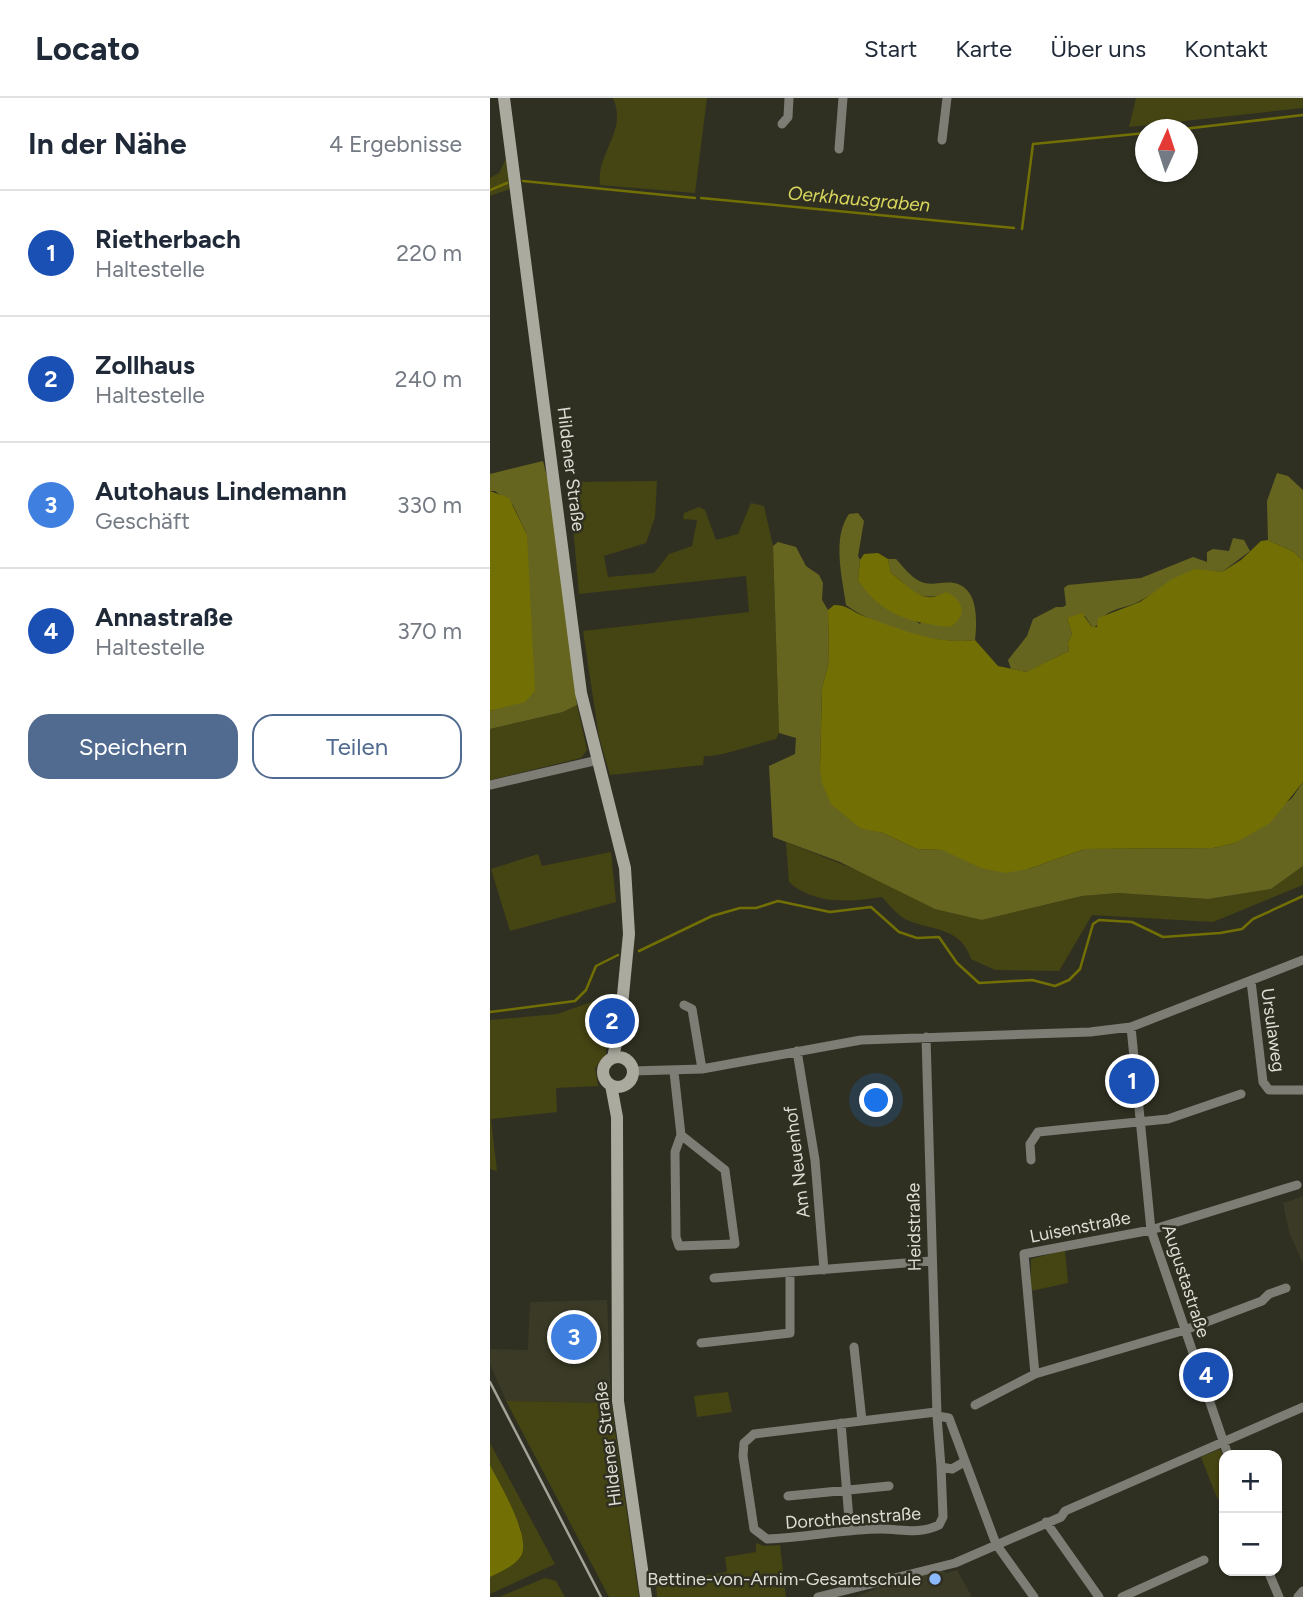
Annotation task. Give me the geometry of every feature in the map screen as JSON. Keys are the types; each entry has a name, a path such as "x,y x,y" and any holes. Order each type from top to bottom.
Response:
{"main road":[{"name":"Hildener Straße","path":"504,98 581,693 625,868 629,934 619,1058"},
{"path":"619,1058 632,1071 628,1083 617,1085 603,1074 603,1067 619,1058"},
{"name":"Hildener Straße","path":"617,1085 618,1401 646,1597"}],"street":[{"path":"782,124 788,117 789,98"},
{"path":"839,149 843,98"},
{"path":"942,140 947,98"},
{"path":"490,785 598,760"},
{"path":"632,1071 674,1072 702,1069 861,1040 1090,1032 1131,1027 1303,960"},
{"name":"Ursulaweg","path":"1251,981 1263,1082 1269,1090 1277,1092 1303,1090"},
{"path":"684,1004 692,1009 702,1069"},
{"name":"Augustastraße","path":"1131,1027 1152,1230 1226,1450"},
{"name":"Heidstraße","path":"926,1037 936,1414 941,1467"},
{"name":"Am Neuenhof","path":"797,1051 815,1160 824,1270"},
{"path":"674,1072 681,1135 675,1152 676,1237 679,1246 734,1244 725,1170 681,1135"},
{"path":"1031,1160 1030,1144 1038,1132 1168,1119 1241,1094"},
{"name":"Luisenstraße","path":"1035,1374 1024,1254 1152,1230 1297,1185"},
{"path":"714,1278 931,1261"},
{"path":"701,1343 790,1333 790,1273"},
{"path":"975,1405 1035,1374 1185,1330 1262,1301 1269,1294 1286,1288"},
{"path":"853,1347 862,1421"},
{"path":"818,1597 955,1563 1303,1407"},
{"path":"936,1414 949,1418 996,1544 1034,1597"},
{"name":"Dorotheenstraße","path":"936,1414 754,1434 744,1443 743,1456 754,1529 760,1536 776,1538 883,1529 905,1532 939,1525 943,1513 941,1467"},
{"path":"841,1423 850,1531"},
{"path":"941,1467 952,1469 964,1462"},
{"path":"788,1496 890,1486"},
{"path":"1046,1522 1099,1597"},
{"path":"1122,1597 1204,1560"},
{"path":"1270,1576 1279,1597"},
{"path":"1298,1597 1303,1591"}],"shaded area":[{"path":"613,98 707,98 695,193 600,185 602,163 617,121"},
{"path":"1136,98 1303,98 1303,108 1198,119 1135,119 1135,126 1129,127"},
{"path":"506,158 510,189 490,196 490,178 499,173"},
{"path":"543,461 551,492 577,705 563,712 490,729 490,711 525,701 527,535 513,505 495,491 490,491 490,474"},
{"path":"1277,473 1288,476 1303,490 1303,561 1294,552 1268,540 1267,501"},
{"path":"657,481 655,517 646,543 604,556 608,577 654,573 669,554 692,546 697,520 683,519 684,513 699,507 705,510 716,540 738,534 751,503 764,506 773,546 779,733 776,739 728,753 704,756 703,765 610,775 599,737 583,631 749,612 746,576 579,594 569,482"},
{"path":"490,491 509,498 527,535 535,691 525,702 490,711"},
{"path":"858,513 864,521 858,556 858,580 920,624 939,596 922,596 912,592 891,573 888,559 896,559 910,575 921,582 954,583 962,586 968,591 975,606 975,640 943,640 908,633 874,621 846,605 840,558 841,534 849,514"},
{"path":"1233,538 1244,540 1250,551 1222,572 1187,575 1136,603 1108,613 1093,628 1085,616 1067,618 1072,634 1068,643 1069,651 1027,672 1011,669 1008,660 1027,636 1033,619 1066,605 1064,588 1068,585 1141,578 1193,557 1207,562 1207,552 1213,549 1229,551"},
{"path":"1268,540 1294,552 1303,561 1303,782 1270,823 1235,843 1213,848 1085,849 1028,869 1006,873 981,868 942,850 917,849 883,833 860,828 831,804 822,783 820,768 822,688 829,662 828,610 834,605 846,607 863,616 918,635 946,640 975,640 998,666 1026,672 1069,651 1068,643 1072,634 1067,618 1082,613 1092,627 1097,627 1098,618 1140,602 1172,579 1195,569 1222,572 1241,560 1261,541"},
{"path":"778,542 796,547 806,566 819,575 823,583 822,600 828,610 829,662 822,688 820,768 860,827 883,833 917,849 942,850 959,855 981,868 1028,869 1085,849 1213,848 1235,843 1292,798 1303,782 1303,866 1271,889 1208,899 1118,893 1082,896 982,920 935,909 840,862 773,837 769,766 795,754 796,738 779,733 773,546"},
{"path":"878,553 888,559 891,573 916,593 930,597 946,592 952,595 962,608 960,618 950,627 922,623 886,609 858,580 860,560 864,554"},
{"path":"577,705 587,750 581,758 490,780 490,729 563,712"},
{"path":"786,842 982,920 1082,896 1118,893 1208,899 1271,889 1303,866 1303,885 1213,922 1092,915 1059,971 995,970 971,959 953,935 904,918 882,897 833,900 810,895 799,889 789,882"},
{"path":"611,852 616,902 510,931 491,869 538,854 542,866"},
{"path":"606,997 606,1055 595,1068 598,1086 556,1088 557,1112 491,1119 497,1171 490,1169 490,1020 557,1014"},
{"path":"1303,1196 1303,1264 1289,1232 1283,1203"},
{"path":"1065,1250 1068,1283 1031,1291 1031,1259"},
{"path":"607,1300 611,1403 506,1401 490,1364 490,1349 528,1350 530,1302"},
{"path":"728,1392 732,1412 697,1417 694,1396"},
{"path":"506,1401 611,1403 639,1597 609,1597"},
{"path":"490,1443 555,1564 490,1594 490,1577 513,1564 521,1529 490,1465"},
{"path":"1220,1449 1219,1499 1217,1498 1201,1457"},
{"path":"490,1465 513,1510 523,1547 521,1556 515,1563 490,1577"},
{"path":"756,1543 764,1546 780,1545 786,1597 657,1597 656,1584 727,1572 725,1557 756,1552"},
{"name":"Bettine-von-Arnim-Gesamtschule","path":"942,1570 946,1573 957,1570 972,1597 855,1597 885,1585"},
{"path":"545,1578 556,1581 565,1597 499,1597"}],"waterway":[{"name":"Oerkhausgraben","path":"1198,127 1303,115"},
{"name":"Oerkhausgraben","path":"1022,229 1033,144 1135,134"},
{"name":"Oerkhausgraben","path":"523,181 695,198"},
{"name":"Oerkhausgraben","path":"490,190 507,183"},
{"name":"Oerkhausgraben","path":"701,198 1014,228"},
{"path":"639,951 712,916 740,908 756,908 778,901 830,912 871,907 899,932 917,938 939,937 957,963 979,983 1032,980 1055,986 1069,980 1080,969 1093,924 1099,920 1132,922 1163,937 1220,933 1242,929 1253,919 1303,896"},
{"path":"490,1012 575,1001 586,990 596,966 618,955"}],"railway":[{"path":"490,1382 601,1597"}],"place":[{"name":"Zollhaus","path":"612,1021"},
{"name":"Rietherbach","path":"1132,1081"},
{"name":"Autohaus Lindemann","path":"574,1337"},
{"name":"Annastraße","path":"1206,1375"},
{"name":"Bettine-von-Arnim-Gesamtschule","path":"935,1579"}]}
